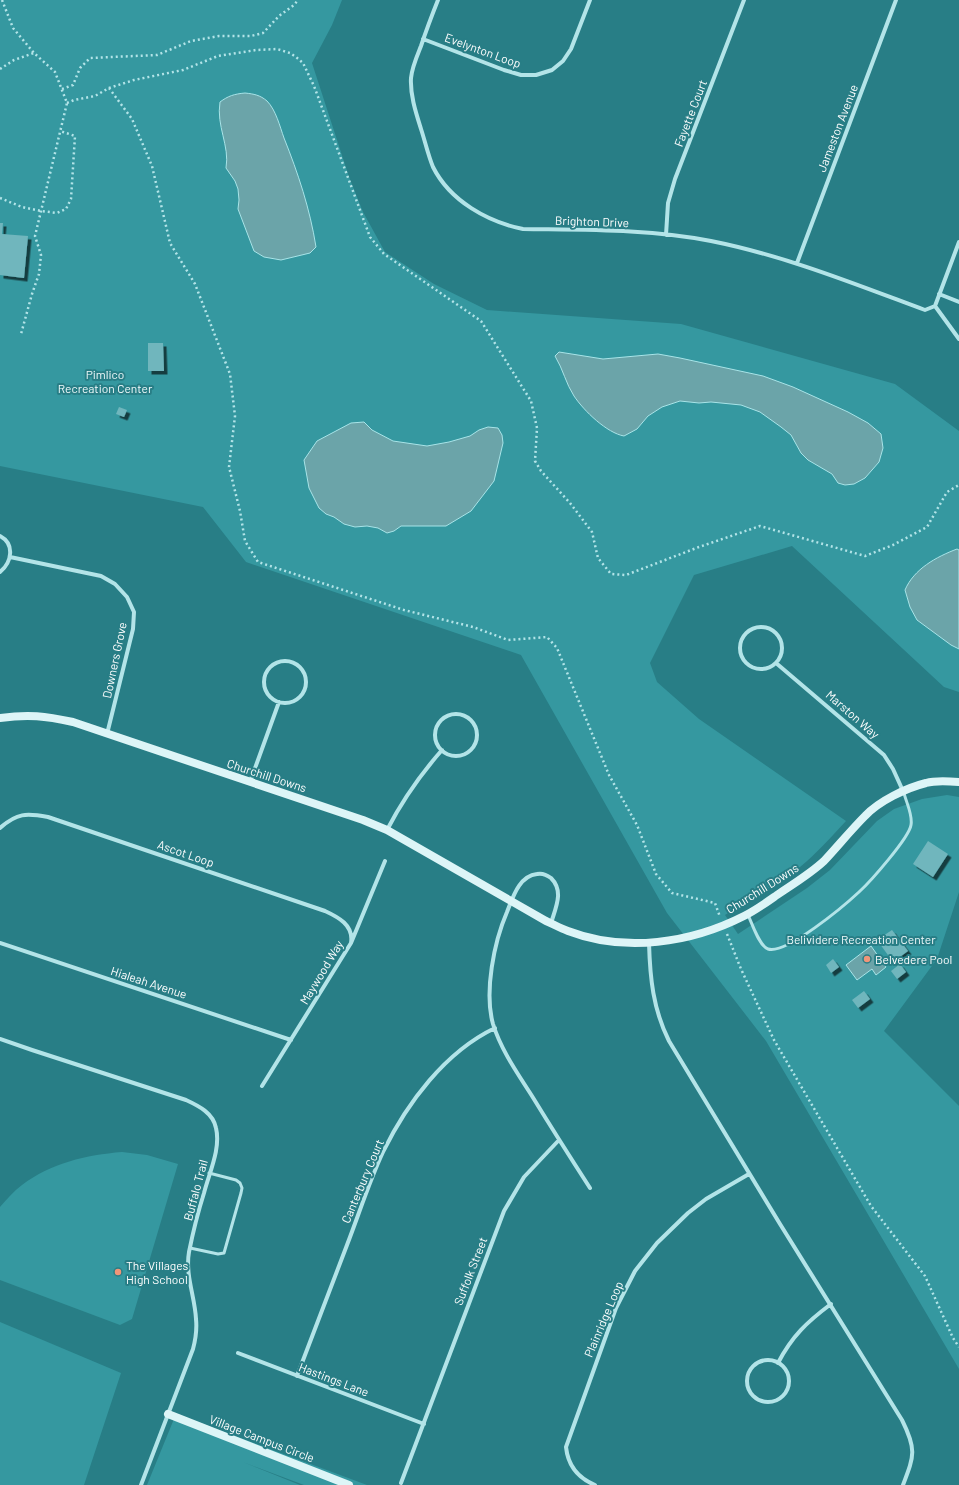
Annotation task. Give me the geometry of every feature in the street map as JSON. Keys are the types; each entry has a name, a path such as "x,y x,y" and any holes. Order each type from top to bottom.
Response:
{"street":[{"name":"Brighton Drive","path":"438,0 423,39 411,77 412,94 433,166 441,180 467,205 490,219 508,226 524,229 646,233 710,241 741,247 797,263 925,310 935,306"},
{"name":"Evelynton Loop","path":"423,39 504,70 521,75 536,75 552,70 563,61 571,49 590,0"},
{"name":"Fayette Court","path":"666,235 668,202 675,179 744,0"},
{"name":"Jameston Avenue","path":"797,263 896,0"},
{"path":"959,242 935,306 959,339"},
{"path":"939,294 959,302"},
{"path":"0,536 8,543 10,550 8,563 0,572"},
{"name":"Downers Grove","path":"10,557 101,576 116,584 127,597 134,612 133,629 107,734"},
{"path":"758,628 772,630 778,637 782,646 781,655 776,663 768,668 759,669 750,666 744,660 740,651 741,642 746,634 758,628"},
{"path":"285,661 292,662 298,665 306,677 304,691 300,697 294,701 287,703 279,702 269,694 264,682 265,676 273,665 285,661"},
{"name":"Marston Way","path":"776,663 884,755 894,768 903,791"},
{"path":"250,783 279,702"},
{"path":"458,714 471,720 477,732 475,744 471,750 460,756 453,756 442,750 437,744 435,737 439,723 450,715 458,714"},
{"name":"Churchill Downs","path":"0,718 20,715 46,716 73,722 250,783 333,809 386,830 511,902 551,923 591,938 614,942 659,942 679,939 723,926 748,914 800,880 823,861 866,814 879,804 903,791 927,783 947,781 959,782"},
{"path":"386,830 411,788 442,750"},
{"name":"Ascot Loop","path":"0,828 11,818 21,815 33,814 48,817 324,911 337,917 347,925 352,935 351,943"},
{"name":"Maywood Way","path":"262,1086 351,943 385,861"},
{"path":"551,923 558,901 559,891 555,883 548,876 540,874 530,875 522,880 501,924 491,965 490,1006 495,1028 503,1047 590,1188"},
{"name":"Hialeah Avenue","path":"0,943 291,1040"},
{"path":"649,943 651,984 654,1004 661,1025 683,1066 831,1304 911,1437 913,1450 911,1465 903,1485"},
{"name":"Canterbury Court","path":"298,1376 384,1152 408,1109 440,1070 464,1047 480,1035 495,1028"},
{"name":"Buffalo Trail","path":"0,1038 197,1105 208,1113 216,1126 218,1139 190,1248 188,1271 196,1317 197,1333 193,1349 141,1485"},
{"name":"Suffolk Street","path":"401,1483 504,1212 524,1177 559,1140"},
{"name":"Plainridge Loop","path":"595,1485 587,1482 573,1469 566,1447 607,1330 622,1295 635,1271 672,1227 706,1199 749,1174"},
{"path":"778,1362 795,1334 808,1321 831,1304"},
{"name":"Hastings Lane","path":"238,1353 424,1424"},
{"path":"772,1360 778,1362 788,1373 788,1388 779,1399 772,1401 758,1399 749,1390 747,1377 750,1370 759,1362 772,1360"},
{"name":"Village Campus Circle","path":"168,1414 349,1485"}],"lane":[{"path":"748,914 762,945 767,949 774,949 785,947 837,911 860,891 889,859 906,836 911,826 911,818 903,791"},
{"path":"190,1248 218,1254 224,1253 241,1193 242,1188 240,1183 236,1180 209,1173"}],"path":[{"path":"2,0 13,28 34,53 55,72 67,103 35,236 41,255 39,274 21,334"},
{"path":"62,89 73,85 80,68 90,58 157,56 191,41 219,36 251,36 263,33 279,16 294,5 298,0"},
{"path":"67,103 94,96 109,88 134,80 183,70 218,56 256,50 278,49 290,53 303,63 314,86 370,237 384,254 481,321 531,401 538,428 535,461 541,471 570,503 592,532 598,558 611,574 626,575 699,546 760,526 865,556 893,545 927,527 947,492 959,485"},
{"path":"0,69 14,60 34,53"},
{"path":"109,88 132,119 152,166 170,243 195,284 230,374 235,416 229,467 240,510 245,541 258,562 404,610 473,627 508,640 547,637 557,648 609,775 638,825 656,874 672,893 715,903 741,970 774,1040 872,1206 925,1276 953,1338 959,1347"},
{"path":"0,198 22,207 41,211 57,213 66,209 71,199 75,136 60,131"}],"green space":[{"path":"0,0 342,0 332,25 312,63 349,177 363,212 385,252 434,284 487,310 681,324 895,384 959,431 959,692 944,687 792,546 694,575 650,663 657,682 699,719 846,821 818,851 791,874 725,915 738,934 807,888 830,870 877,821 894,809 922,799 947,795 959,797 959,892 937,959 884,1031 959,1106 959,1369 766,1041 667,913 521,655 246,562 203,507 0,466"},
{"path":"122,1152 147,1155 178,1164 132,1319 120,1325 0,1280 0,1207 11,1195 33,1177 69,1161 95,1155"},
{"path":"0,1322 121,1373 84,1485 0,1485"},
{"path":"176,1414 367,1485 304,1485 243,1462 300,1485 147,1485"}],"shaded area":[{"path":"245,93 262,97 273,109 299,178 307,205 316,247 310,253 281,260 264,257 254,251 238,209 238,189 235,181 226,168 227,160 219,111 220,102 231,96"},
{"path":"559,352 603,359 658,354 763,376 793,387 848,412 868,423 881,434 883,448 879,462 865,478 854,484 845,485 838,483 832,474 808,460 801,453 791,435 760,412 741,405 680,401 662,407 648,416 637,429 624,436 617,434 610,431 596,420 574,396 555,356"},
{"path":"364,422 372,430 393,441 427,446 470,436 479,430 488,427 498,428 502,435 503,443 494,481 471,511 446,526 401,526 394,531 387,533 378,528 367,526 355,527 344,524 334,517 326,514 319,508 309,488 304,460 317,441 351,423"},
{"path":"957,549 959,550 959,649 951,645 917,620 910,607 905,590 914,576 926,565"},
{"name":"Belvedere Pool","path":"871,946 886,967 876,975 872,969 857,980 846,965"}],"building":[{"path":"0,223 3,223 2,234 28,236 24,278 0,275"},
{"path":"148,343 163,343 164,371 148,371"},
{"path":"119,407 127,410 124,417 116,414"},
{"path":"928,841 948,854 933,877 913,864"},
{"path":"892,930 908,951 893,962 877,940"},
{"path":"833,959 839,967 831,973 826,965"},
{"path":"900,964 906,972 897,979 891,971"},
{"path":"864,991 870,999 858,1008 852,1000"}],"place":[{"name":"Belvedere Pool","path":"867,959"},
{"name":"The Villages High School","path":"118,1272"}],"park label":[{"name":"Pimlico Recreation Center","path":"105,381"},
{"name":"Belividere Recreation Center","path":"861,939"}]}
